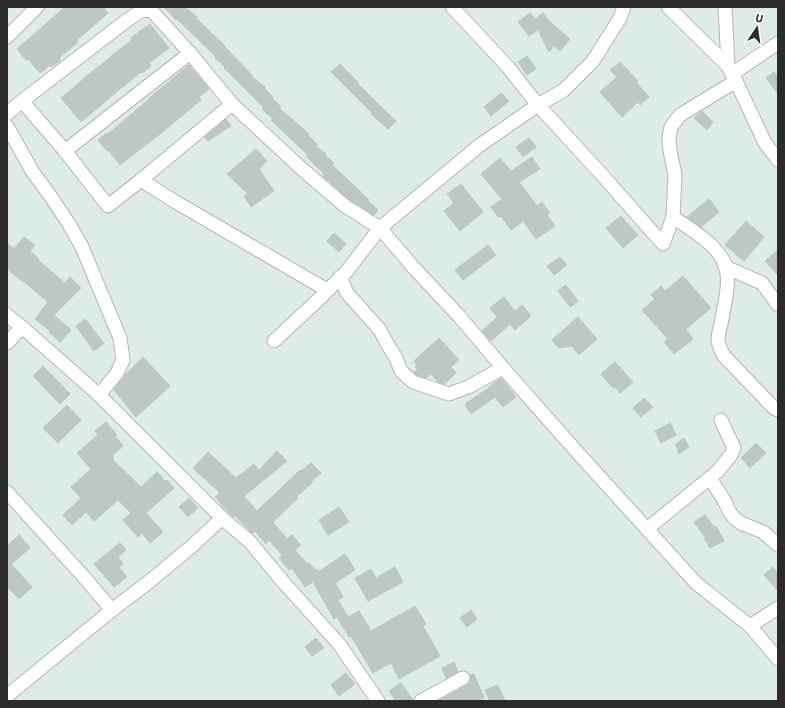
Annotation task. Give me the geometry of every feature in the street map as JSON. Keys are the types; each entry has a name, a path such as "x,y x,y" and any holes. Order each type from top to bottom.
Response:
{"street":[{"path":"7,37 37,7"},
{"path":"452,7 508,67 538,105 663,244 673,217 676,175 670,151 669,137 671,127 680,115 732,73 778,43"},
{"path":"274,341 346,271 380,228 480,145 538,105 564,90 593,61 620,18 624,7"},
{"path":"668,7 732,73 765,143 778,160"},
{"path":"725,7 732,73"},
{"path":"7,114 126,21 141,11 151,10 190,52 232,104 302,169 345,206 380,228 414,268 459,316 503,368 696,583 750,626 778,659"},
{"path":"65,151 190,52"},
{"path":"22,101 65,151 108,206 232,104"},
{"path":"7,126 32,171 69,224 82,247 120,338 123,360 117,373 99,395"},
{"path":"141,180 327,290"},
{"path":"673,217 709,244 718,253 724,263 727,276 727,288 718,338 720,347 724,356 774,408 778,410"},
{"path":"725,267 762,283 778,305"},
{"path":"340,277 347,294 380,330 396,358 401,371 413,382 449,394 468,387 503,368"},
{"path":"7,315 22,326 99,395 222,518 250,542 285,584 339,644 378,701"},
{"path":"7,343 22,326"},
{"path":"647,528 717,472 732,455 734,448 721,420"},
{"path":"710,478 734,518 741,523 763,532 778,545"},
{"path":"7,492 112,610"},
{"path":"7,696 112,610 150,581 192,546 222,518"},
{"path":"750,626 778,608"},
{"path":"421,701 463,678"}],"building":[{"path":"65,7 103,7 108,13 59,58 61,60 51,67 50,65 40,73 17,49"},
{"path":"164,7 185,7 197,17 196,18 253,76 252,77 265,87 264,88 273,97 272,98 281,107 279,108 309,134 308,135 317,144 316,146 334,163 332,165 378,210 374,215 350,200 323,176 324,174 307,157 308,155 271,120 273,119 262,109 264,108 224,68 225,67 215,58 216,57"},
{"path":"530,13 535,19 543,13 549,21 570,39 560,51 554,46 549,52 538,30 529,36 518,22"},
{"path":"150,24 169,48 149,63 151,66 142,73 141,72 81,122 61,98 132,40 131,38"},
{"path":"527,56 536,69 527,75 518,62"},
{"path":"620,62 638,81 636,82 649,97 640,105 638,102 622,117 600,92 617,77 610,70"},
{"path":"340,64 396,121 388,129 371,114 372,113 331,72"},
{"path":"189,65 209,89 199,97 201,100 120,165 98,140 107,133 108,134"},
{"path":"774,72 778,77 778,94 766,78"},
{"path":"501,93 509,101 491,116 484,107"},
{"path":"702,111 713,122 707,130 694,118"},
{"path":"226,119 231,126 208,141 205,137"},
{"path":"529,138 536,147 523,157 516,147"},
{"path":"256,149 267,161 259,169 274,191 251,207 244,196 248,194 227,174"},
{"path":"532,157 540,169 519,182 537,206 542,202 550,213 547,215 555,226 536,239 523,221 511,230 501,216 498,217 491,207 502,199 481,174 500,158 511,171"},
{"path":"461,184 483,212 460,231 444,211 454,203 447,194"},
{"path":"709,199 719,212 701,227 687,217"},
{"path":"621,216 638,235 623,248 606,228"},
{"path":"746,221 764,237 744,261 725,245"},
{"path":"334,233 346,244 339,252 327,241"},
{"path":"24,237 35,245 30,251 39,259 38,260 65,283 70,277 81,288 54,315 71,330 60,342 49,332 50,331 35,319 48,302 7,269 7,243 14,249"},
{"path":"488,245 496,255 463,280 455,270"},
{"path":"778,250 778,275 765,261"},
{"path":"560,257 567,265 554,275 547,266"},
{"path":"683,276 711,308 686,329 693,339 674,354 664,342 668,339 642,310 655,299 651,295 661,286 665,291"},
{"path":"566,285 578,301 570,307 558,291"},
{"path":"504,297 515,311 522,305 531,316 515,330 510,324 491,341 482,331 497,317 490,308"},
{"path":"578,317 597,339 579,355 572,346 559,348 552,340"},
{"path":"85,319 104,343 94,351 76,326"},
{"path":"439,338 459,360 451,367 456,373 444,384 438,382 431,374 426,378 417,375 414,372 418,370 415,367 417,365 414,361"},
{"path":"143,357 170,386 136,417 114,390 125,375"},
{"path":"615,362 633,382 620,393 615,387 613,388 601,374"},
{"path":"43,366 70,394 60,404 33,376"},
{"path":"501,378 516,397 503,407 495,397 471,414 465,404"},
{"path":"644,398 653,407 641,417 633,408"},
{"path":"67,405 81,420 58,443 43,428"},
{"path":"106,422 117,435 115,436 123,446 112,456 114,458 112,459 141,487 157,472 174,488 146,513 163,532 150,543 142,533 138,537 123,520 131,513 118,500 94,521 86,512 72,525 63,515 81,498 71,487 91,469 77,453 98,435 95,431"},
{"path":"670,423 676,435 661,443 655,431"},
{"path":"684,438 689,447 679,454 676,444"},
{"path":"756,443 766,453 750,468 741,458"},
{"path":"277,451 287,461 244,496 257,511 300,470 301,471 311,463 321,473 273,522 287,539 292,535 301,545 295,550 307,564 309,563 315,570 317,569 318,572 345,554 355,570 335,583 343,597 338,600 348,617 359,611 371,631 415,606 426,624 423,626 440,656 399,679 391,663 373,673 351,636 349,637 337,617 334,619 313,582 305,587 292,568 289,570 279,558 282,555 269,540 266,544 255,531 252,533 235,516 232,516 215,497 220,493 193,468 208,452 236,478 254,464 259,470"},
{"path":"189,498 198,508 188,517 179,507"},
{"path":"339,507 349,522 328,535 319,520"},
{"path":"705,515 714,527 716,526 724,541 710,548 704,538 705,537 694,522"},
{"path":"19,535 30,548 11,564 32,587 19,599 7,587 7,546"},
{"path":"120,543 126,550 118,557 123,564 119,567 127,577 114,587 94,564"},
{"path":"395,567 403,582 368,601 355,578 371,569 376,578"},
{"path":"773,567 778,574 778,591 764,575"},
{"path":"471,610 477,619 467,627 460,618"},
{"path":"316,638 324,648 312,656 305,647"},
{"path":"454,662 458,672 446,678 442,668"},
{"path":"346,673 355,684 339,696 331,685"},
{"path":"474,674 484,698 476,701 438,701 467,685 471,679 470,675"},
{"path":"401,683 413,701 396,701 389,691"},
{"path":"498,685 505,701 490,701 485,690"}]}
